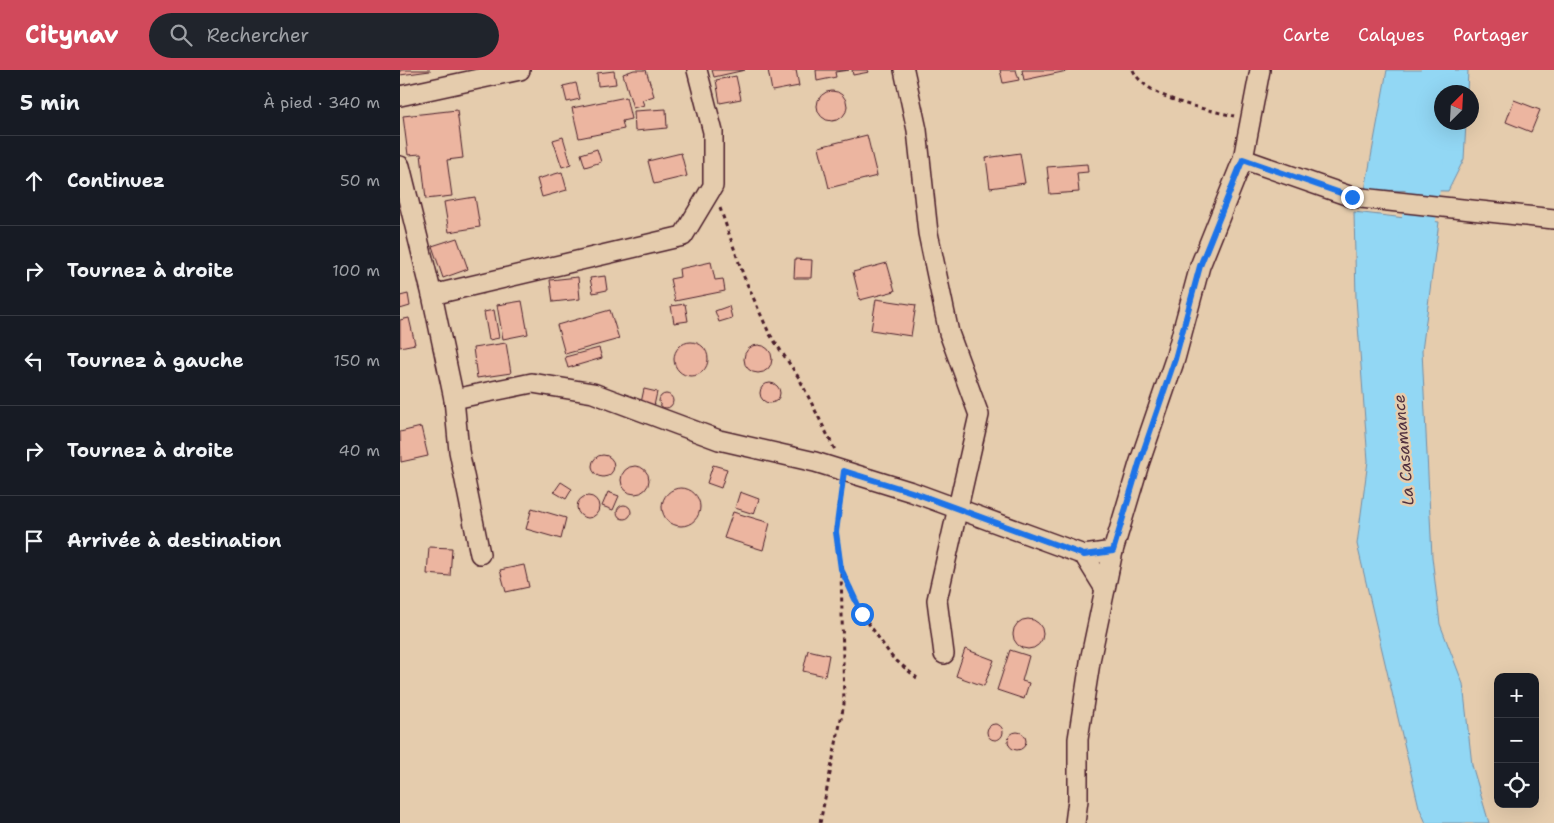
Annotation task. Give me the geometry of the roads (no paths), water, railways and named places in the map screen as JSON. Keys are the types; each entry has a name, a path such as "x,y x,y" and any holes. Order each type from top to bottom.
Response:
{"street":[{"path":"400,96 520,70"},
{"path":"432,295 683,236 713,186 713,132 696,70"},
{"path":"904,70 917,130 928,234 947,324 967,388 979,415 937,600 944,654"},
{"path":"1075,823 1078,800 1078,738 1091,656 1113,551 1139,464 1175,359 1200,266 1243,159 1260,70"},
{"path":"1243,159 1352,197 1554,219"},
{"path":"400,166 432,295 454,399 459,451 480,554"},
{"path":"454,399 532,383 593,393 720,440 844,471 959,509 1084,555 1113,551"},
{"path":"1084,555 1105,589"}],"water":[{"path":"1387,70 1468,70 1467,85 1434,85 1434,130 1466,130 1464,159 1448,191 1365,190"},
{"path":"1354,212 1439,222 1422,351 1432,557 1440,624 1463,684 1472,765 1489,823 1426,823 1419,807 1357,544 1368,461 1356,298"}],"waterway":[{"name":"La Casamance","path":"1413,266 1438,70"}]}
